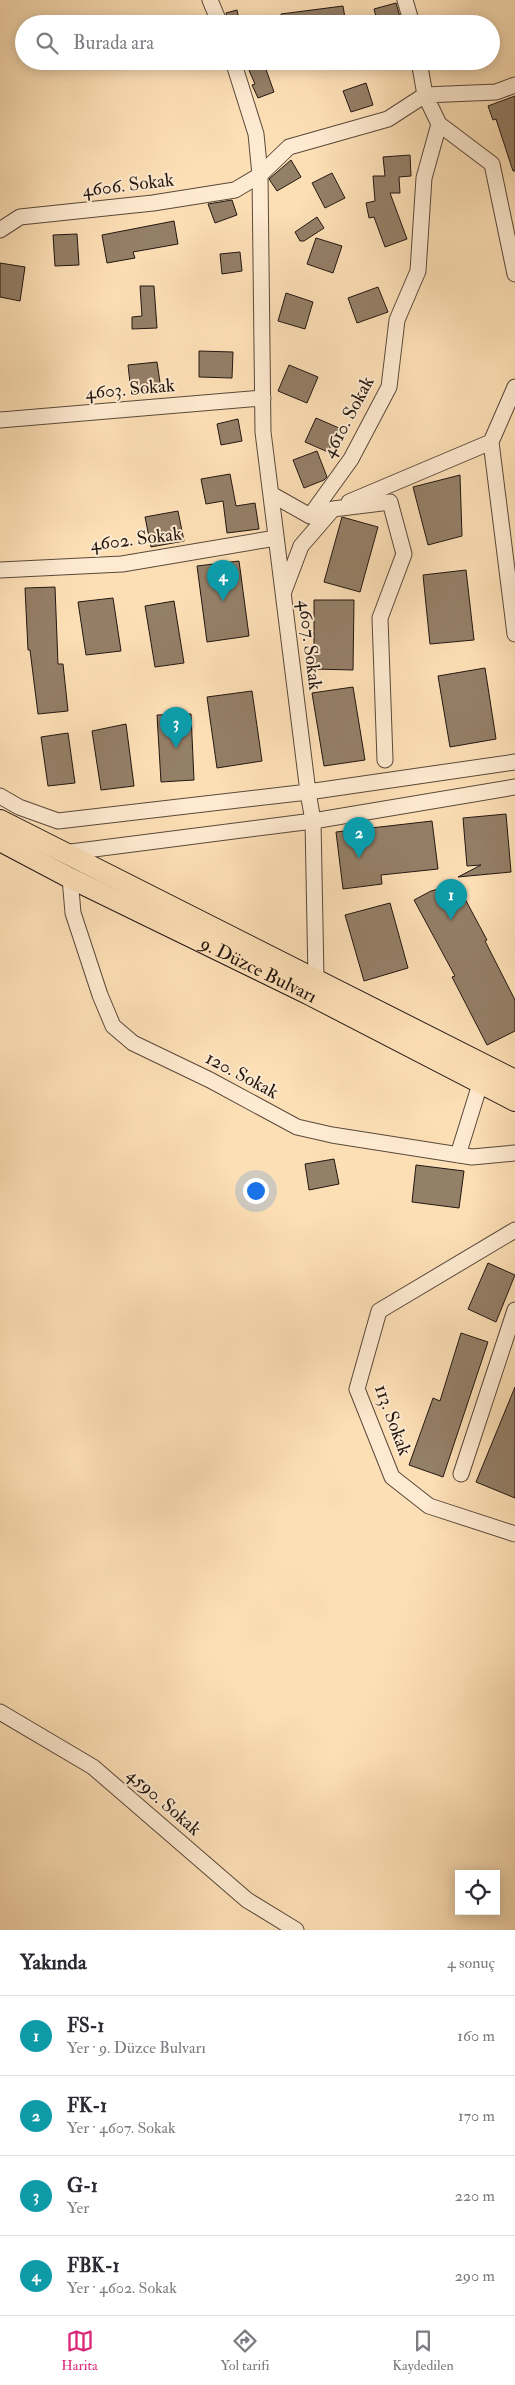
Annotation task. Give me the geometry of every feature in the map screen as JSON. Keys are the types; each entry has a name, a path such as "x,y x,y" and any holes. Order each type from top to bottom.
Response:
{"main road":[{"name":"9. Düzce Bulvarı","path":"0,820 62,853 515,1080"},
{"name":"9. Düzce Bulvarı","path":"0,841 70,878 308,994 515,1102"}],"street":[{"path":"210,0 216,15"},
{"path":"405,0 409,15"},
{"path":"236,70 256,134 260,174"},
{"path":"421,70 425,95 439,124 492,164 515,274"},
{"path":"425,95 496,92 515,85"},
{"name":"4606. Sokak","path":"0,230 20,218 153,203 235,190 260,174 289,147 388,118 425,95"},
{"name":"4610. Sokak","path":"310,516 351,459 389,386 396,320 418,271 424,178 439,124"},
{"name":"4607. Sokak","path":"260,174 263,432 313,821 316,979"},
{"path":"515,387 491,442 515,634"},
{"name":"4603. Sokak","path":"0,420 263,398"},
{"path":"271,494 310,516 333,509 491,442"},
{"path":"283,592 301,546 333,509 390,502 404,554 380,618 385,760"},
{"name":"4602. Sokak","path":"0,570 122,564 276,538"},
{"path":"0,796 19,807 58,821 308,792 515,762"},
{"path":"62,853 313,821 515,787"},
{"name":"120. Sokak","path":"70,878 73,913 100,995 113,1026 133,1043 210,1080 297,1127 332,1135 472,1157 515,1153"},
{"path":"458,1155 480,1084"},
{"name":"113. Sokak","path":"515,1230 379,1311 357,1389 392,1477 430,1506 515,1534"},
{"path":"461,1474 515,1310"},
{"name":"4590. Sokak","path":"0,1712 93,1767 247,1900 296,1930"}],"building":[{"path":"396,3 399,15 376,15 374,9"},
{"path":"343,6 344,15 281,15"},
{"path":"237,10 238,15 227,15 226,13"},
{"path":"249,70 266,70 274,92 258,98 252,85 255,84"},
{"path":"366,83 373,105 351,112 343,91"},
{"path":"515,96 515,171 513,171 496,119 493,120 488,106"},
{"path":"410,155 411,176 399,177 400,193 390,193 407,239 385,247 374,217 369,218 366,203 375,201 373,176 385,176 383,157"},
{"path":"291,160 301,177 277,191 269,179"},
{"path":"332,173 345,198 325,208 312,183"},
{"path":"232,200 237,215 215,223 208,204"},
{"path":"317,217 324,228 304,241 300,241 295,232"},
{"path":"174,221 178,244 133,252 135,258 107,263 102,235"},
{"path":"77,234 79,265 55,266 53,235"},
{"path":"316,238 342,246 333,273 307,264"},
{"path":"240,252 242,271 222,274 220,254"},
{"path":"0,263 25,267 20,301 0,297"},
{"path":"140,286 154,286 157,328 132,329 132,317 142,316"},
{"path":"378,287 388,312 357,323 348,298"},
{"path":"286,293 313,302 305,329 278,321"},
{"path":"199,351 233,352 232,378 199,377"},
{"path":"157,362 161,389 131,392 128,365"},
{"path":"289,365 318,377 307,403 278,391"},
{"path":"316,418 339,428 328,452 305,442"},
{"path":"238,419 242,441 221,445 217,424"},
{"path":"317,451 327,477 304,488 293,460"},
{"path":"230,474 236,506 255,503 259,529 227,533 223,501 206,504 201,479"},
{"path":"460,475 462,536 428,545 413,487"},
{"path":"178,511 184,541 151,547 145,517"},
{"path":"342,517 378,527 360,592 324,582"},
{"path":"239,561 249,636 207,642 197,566"},
{"path":"466,570 474,640 430,644 423,575"},
{"path":"55,587 58,664 63,664 68,711 38,714 30,650 28,650 25,588"},
{"path":"113,598 121,651 86,655 78,602"},
{"path":"314,600 354,600 353,670 314,669"},
{"path":"174,601 184,663 155,667 145,606"},
{"path":"485,668 496,739 450,747 438,676"},
{"path":"353,687 365,760 324,766 312,693"},
{"path":"252,691 262,761 217,768 207,697"},
{"path":"191,714 194,780 161,782 157,715"},
{"path":"126,724 134,786 101,790 92,731"},
{"path":"68,733 75,783 48,786 41,737"},
{"path":"506,814 511,872 458,877 481,865 467,866 463,818"},
{"path":"432,821 438,869 381,875 382,884 343,889 336,832"},
{"path":"457,884 487,940 485,941 515,1000 515,1031 487,1045 452,977 455,976 414,900 431,891"},
{"path":"390,903 408,968 364,981 345,915"},
{"path":"334,1159 339,1184 309,1190 305,1164"},
{"path":"416,1165 464,1171 459,1208 412,1202"},
{"path":"488,1263 515,1275 496,1322 468,1309"},
{"path":"461,1333 488,1342 443,1477 409,1465 433,1398 440,1401"},
{"path":"515,1387 515,1498 476,1482"}],"place":[{"name":"FBK-1","path":"223,601"},
{"name":"G-1","path":"176,748"},
{"name":"FK-1","path":"359,858"},
{"name":"FS-1","path":"451,920"}]}
